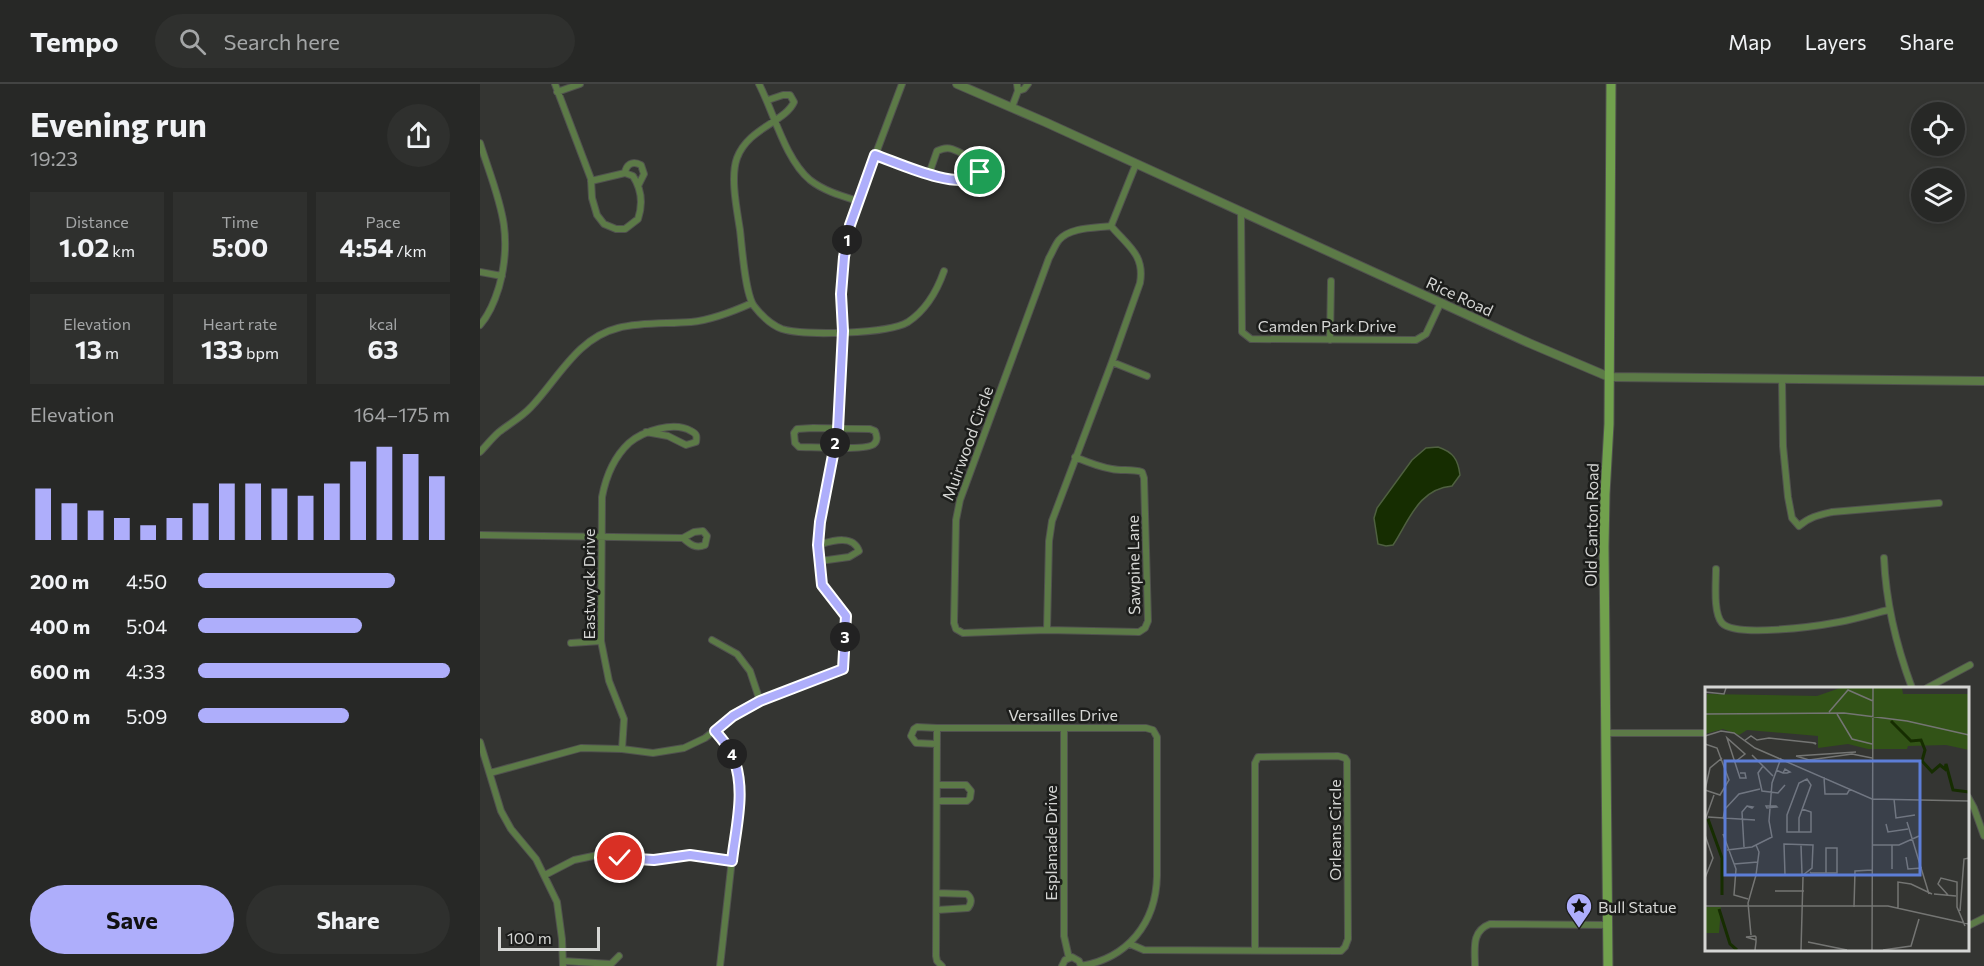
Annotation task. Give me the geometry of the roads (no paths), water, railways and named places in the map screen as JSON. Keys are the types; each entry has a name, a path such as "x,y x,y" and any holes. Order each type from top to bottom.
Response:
{"main road":[{"name":"Old Canton Road","path":"1608,966 1604,547 1609,424 1611,84"}],"street":[{"path":"555,84 591,181 592,198 597,215 604,224 616,229 625,229 638,219 642,201 633,176 625,173 591,181"},
{"path":"557,92 580,84"},
{"path":"759,84 794,159 810,180 835,194 858,201"},
{"path":"490,773 581,748 622,749 653,753 684,748 705,738 733,716 760,701 843,669 846,616 822,585 818,545 820,522 838,429 844,257 850,225 858,201 902,84"},
{"name":"Rice Road","path":"957,84 1609,377 1984,381"},
{"path":"1012,107 1018,88 1024,89 1028,84"},
{"path":"768,100 790,95 794,102 791,108 757,132 745,145 737,159 735,181 752,303 764,317 781,328 801,332 886,329 907,323 924,308 939,287 944,271"},
{"path":"480,143 483,165 502,208 506,235 506,259 502,276 496,296 480,325"},
{"path":"875,155 929,174 957,181 972,180 978,177 980,172 974,163 952,149 944,148 937,152 929,174"},
{"path":"625,173 629,164 641,165 644,174 638,186"},
{"path":"1047,630 1049,541 1052,521 1140,283 1142,271 1140,261 1135,252 1111,226 1136,164"},
{"name":"Camden Park Drive","path":"1241,211 1242,332 1251,339 1416,340 1426,334 1440,302"},
{"name":"Muirwood Circle","path":"1047,630 963,633 956,629 954,623 956,520 960,500 1045,269 1059,240 1070,232 1111,226"},
{"path":"480,272 502,276"},
{"path":"1330,339 1331,281"},
{"path":"480,452 498,433 530,409 571,358 589,341 615,328 646,322 691,322 715,317 752,303"},
{"path":"1112,362 1148,376"},
{"path":"1782,379 1783,446 1788,497 1792,518 1799,526 1806,519 1833,512 1939,503"},
{"name":"Eastwyck Drive","path":"622,749 624,719 609,681 601,641 602,497 606,477 615,459 630,443 646,432 678,426 692,431 697,438 696,442 686,445 668,436 646,432"},
{"path":"797,429 838,429 870,429 875,431 877,440 870,447 799,447 795,443 794,433 797,429"},
{"name":"Sawpine Lane","path":"1047,630 1139,632 1145,628 1148,621 1142,472 1106,468 1075,457"},
{"path":"480,535 683,538"},
{"path":"818,545 850,541 859,551 849,557 820,561"},
{"path":"1884,558 1888,609 1912,687"},
{"path":"1716,569 1717,615 1723,625 1737,630 1784,629 1829,623 1888,609"},
{"path":"712,640 737,654 750,671 760,701"},
{"path":"571,643 601,641"},
{"path":"1929,687 1970,665"},
{"name":"Versailles Drive","path":"937,744 916,743 911,736 914,729 917,727 1146,728 1153,730 1157,737 1155,898 1145,926 1130,944 1104,959 1081,966"},
{"path":"937,728 936,956 942,966"},
{"name":"Esplanade Drive","path":"1064,728 1064,922 1069,958"},
{"path":"715,731 731,752 738,770 740,788 720,966"},
{"path":"1605,733 1705,733"},
{"path":"480,742 501,811 511,829 536,859 557,902 563,963 611,964 619,956"},
{"name":"Orleans Circle","path":"1130,944 1144,950 1341,951 1346,947 1348,939 1347,761 1345,758 1338,756 1258,757 1256,763 1255,950"},
{"path":"937,785 966,785 970,788 971,795 967,801 963,802 937,801"},
{"path":"1969,798 1984,836"},
{"path":"545,875 574,860 598,855 654,860 690,855 732,861"},
{"path":"937,893 967,894 971,902 968,908 963,910 937,910"},
{"path":"1969,926 1984,918"},
{"path":"1475,966 1475,942 1478,933 1481,927 1490,924 1608,925"},
{"path":"1062,966 1069,958 1077,959 1081,966"}],"place":[{"name":"Bull Statue","path":"1579,929"}]}
